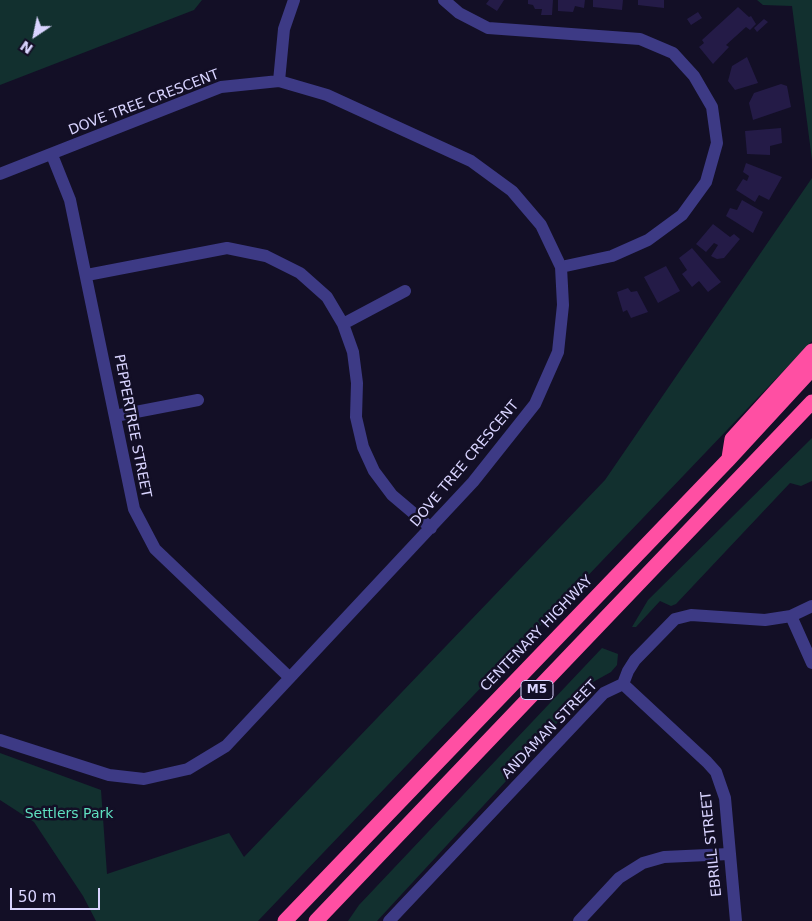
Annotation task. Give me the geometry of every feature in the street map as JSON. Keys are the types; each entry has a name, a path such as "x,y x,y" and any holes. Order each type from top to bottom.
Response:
{"highway":[{"path":"729,459 732,439 812,351"},
{"name":"CENTENARY HIGHWAY","path":"285,921 729,459 812,369"},
{"name":"M5","path":"316,921 812,402"}],"street":[{"path":"279,81 284,29 294,0"},
{"path":"444,0 459,13 488,28 640,39 673,53 694,76 712,107 717,143 706,182 682,215 648,240 621,252 561,267"},
{"name":"DOVE TREE CRESCENT","path":"0,174 52,155 221,86 279,81 327,95 471,161 512,190 541,225 561,267 563,305 558,352 536,404 473,482 226,746 188,769 144,780 109,775 0,740"},
{"name":"PEPPERTREE STREET","path":"52,155 70,200 134,509 155,549 289,678"},
{"path":"87,275 227,248 266,256 300,273 327,297 343,324 353,352 357,383 356,416 362,447 374,470 392,495 431,528"},
{"path":"343,324 405,291"},
{"path":"115,416 198,400"},
{"path":"624,684 628,671 635,660 675,618 691,615 765,620 791,616 812,606"},
{"path":"791,616 812,663"},
{"name":"EBRILL STREET","path":"624,684 708,762 716,772 725,798 736,921"},
{"name":"ANDAMAN STREET","path":"389,921 604,693 624,684"},
{"path":"579,921 619,878 643,863 664,857 730,854"}],"green space":[{"path":"0,0 202,0 194,10 0,85"},
{"path":"757,0 812,0 812,160 792,6 763,5"},
{"name":"Settlers Park","path":"812,178 812,341 258,921 96,921 83,896 34,822 0,800 0,753 101,790 107,874 229,833 244,857 605,480"},
{"path":"812,438 812,481 801,486 790,483 676,604 671,606 660,601 636,627 632,627 648,600"},
{"path":"602,648 618,654 617,665 611,672 593,682 507,780 377,921 348,921 359,905"}],"building":[{"path":"489,0 504,0 497,11 486,4"},
{"path":"528,0 553,0 552,15 541,15 542,9 535,9 533,5 528,4"},
{"path":"558,0 585,0 584,8 575,6 573,12 558,11"},
{"path":"593,0 623,0 622,10 593,7"},
{"path":"638,0 664,0 664,8 638,5"},
{"path":"738,7 749,17 751,16 756,24 750,30 746,27 726,45 729,47 713,64 699,47 704,43 702,40"},
{"path":"698,12 702,18 691,25 687,19"},
{"path":"764,19 768,22 757,32 754,28"},
{"path":"747,57 758,83 735,90 728,81 732,66"},
{"path":"781,84 787,86 791,107 753,120 749,103 754,93"},
{"path":"781,128 782,143 770,146 770,155 747,154 745,131"},
{"path":"746,163 782,177 769,200 759,195 755,202 736,190 743,179 747,181 749,176 743,172"},
{"path":"742,200 763,212 753,233 726,216 730,208 737,210"},
{"path":"713,224 730,237 734,234 740,239 724,258 717,259 711,256 718,245 714,243 706,252 696,244"},
{"path":"692,248 721,282 708,292 699,281 692,287 682,274 687,270 679,258"},
{"path":"666,266 680,291 658,303 644,277"},
{"path":"628,288 631,292 637,291 648,312 631,318 627,310 623,312 617,292"}]}
